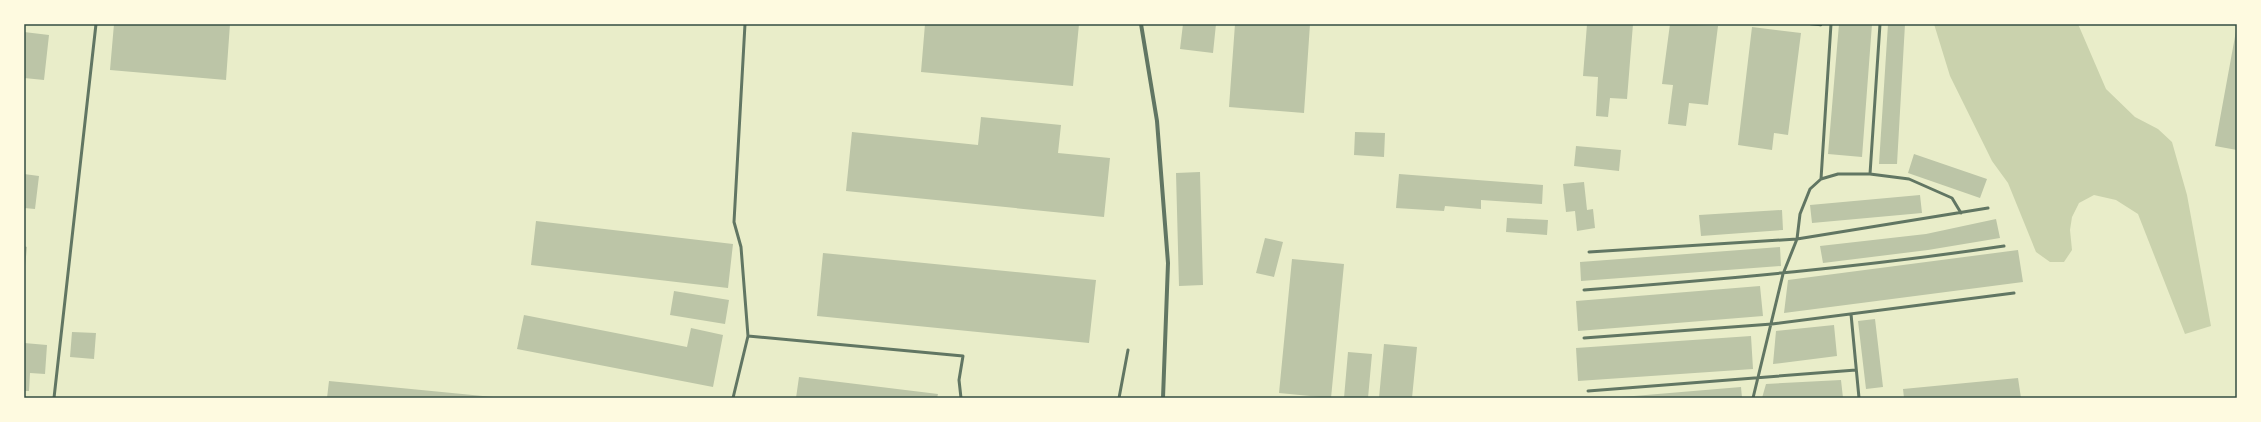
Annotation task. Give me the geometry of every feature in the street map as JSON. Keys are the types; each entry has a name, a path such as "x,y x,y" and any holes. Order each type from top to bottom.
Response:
{"street":[{"path":"1141,24 1157,121 1168,263 1163,398"}],"lane":[{"path":"54,398 96,24"},
{"path":"733,398 748,336 741,247 734,222 745,24"},
{"path":"1821,179 1831,24"},
{"path":"1870,174 1880,24"},
{"path":"1753,398 1783,274 1797,239 1800,214 1810,189 1821,179 1838,174 1870,174 1909,179 1952,198 1960,214"},
{"path":"1589,252 1797,239 1960,214 1988,208"},
{"path":"1584,290 1783,274 1903,261 2004,246"},
{"path":"1584,338 1772,324 2014,293"},
{"path":"1851,314 1859,398"},
{"path":"748,336 963,356 959,380 961,398"},
{"path":"1119,398 1128,350"},
{"path":"1588,391 1856,370"}],"green space":[{"path":"1934,24 2078,24 2106,89 2135,117 2158,129 2172,142 2187,195 2211,326 2185,334 2138,214 2116,200 2094,195 2079,203 2072,217 2070,230 2072,250 2064,262 2050,262 2036,252 2008,183 1992,161 1950,76"}],"building":[{"path":"114,24 230,24 226,80 110,70"},
{"path":"925,24 1079,24 1073,86 921,72"},
{"path":"1183,24 1216,24 1213,53 1180,49"},
{"path":"1235,24 1310,24 1304,113 1229,107"},
{"path":"1587,24 1633,24 1627,99 1610,98 1608,117 1596,116 1598,77 1583,76"},
{"path":"1670,24 1718,26 1708,105 1689,103 1686,126 1668,124 1673,85 1662,84"},
{"path":"1839,24 1872,24 1862,157 1828,154"},
{"path":"1888,24 1905,24 1897,164 1879,164"},
{"path":"1752,27 1801,33 1788,135 1774,133 1772,150 1738,145"},
{"path":"2237,31 2237,150 2215,146"},
{"path":"24,32 49,35 44,80 24,78"},
{"path":"981,117 1061,125 1058,153 1110,158 1104,217 846,191 852,132 978,145"},
{"path":"1355,132 1385,133 1384,157 1354,155"},
{"path":"1576,146 1621,150 1619,171 1574,166"},
{"path":"1914,154 1987,179 1980,198 1908,173"},
{"path":"1200,172 1203,285 1179,286 1176,173"},
{"path":"24,174 39,176 35,209 24,208"},
{"path":"1399,174 1543,185 1542,204 1481,200 1481,209 1445,206 1444,211 1396,208"},
{"path":"1584,182 1587,210 1593,209 1595,228 1577,231 1575,211 1566,212 1563,184"},
{"path":"1920,195 1922,213 1812,223 1810,205"},
{"path":"1782,210 1783,230 1701,236 1699,215"},
{"path":"1507,218 1548,220 1547,235 1506,232"},
{"path":"1996,219 2000,238 1928,250 1823,263 1820,246 1926,234"},
{"path":"536,221 733,244 728,288 531,265"},
{"path":"1265,238 1283,242 1274,277 1256,273"},
{"path":"24,246 27,247 25,266 24,266"},
{"path":"1780,247 1781,266 1581,281 1580,262"},
{"path":"2018,250 2023,282 1784,313 1788,280"},
{"path":"823,253 1096,280 1089,343 817,316"},
{"path":"1292,259 1344,264 1331,398 1279,393"},
{"path":"1760,286 1763,316 1578,331 1576,301"},
{"path":"674,291 729,300 725,324 670,315"},
{"path":"524,315 687,347 691,328 723,335 713,387 517,349"},
{"path":"1875,319 1883,387 1866,389 1858,321"},
{"path":"1834,325 1837,356 1773,364 1776,331"},
{"path":"72,332 96,333 94,359 70,357"},
{"path":"1751,336 1753,369 1578,381 1576,348"},
{"path":"24,343 47,345 45,374 30,373 29,391 24,391"},
{"path":"1384,344 1417,347 1412,398 1379,398"},
{"path":"1348,352 1372,354 1368,398 1344,398"},
{"path":"799,377 938,394 937,398 796,398"},
{"path":"2018,378 2021,398 1904,398 1903,389"},
{"path":"1841,380 1843,398 1762,398 1766,384"},
{"path":"329,381 493,397 327,398"},
{"path":"1741,387 1742,398 1622,398 1622,397"}]}
